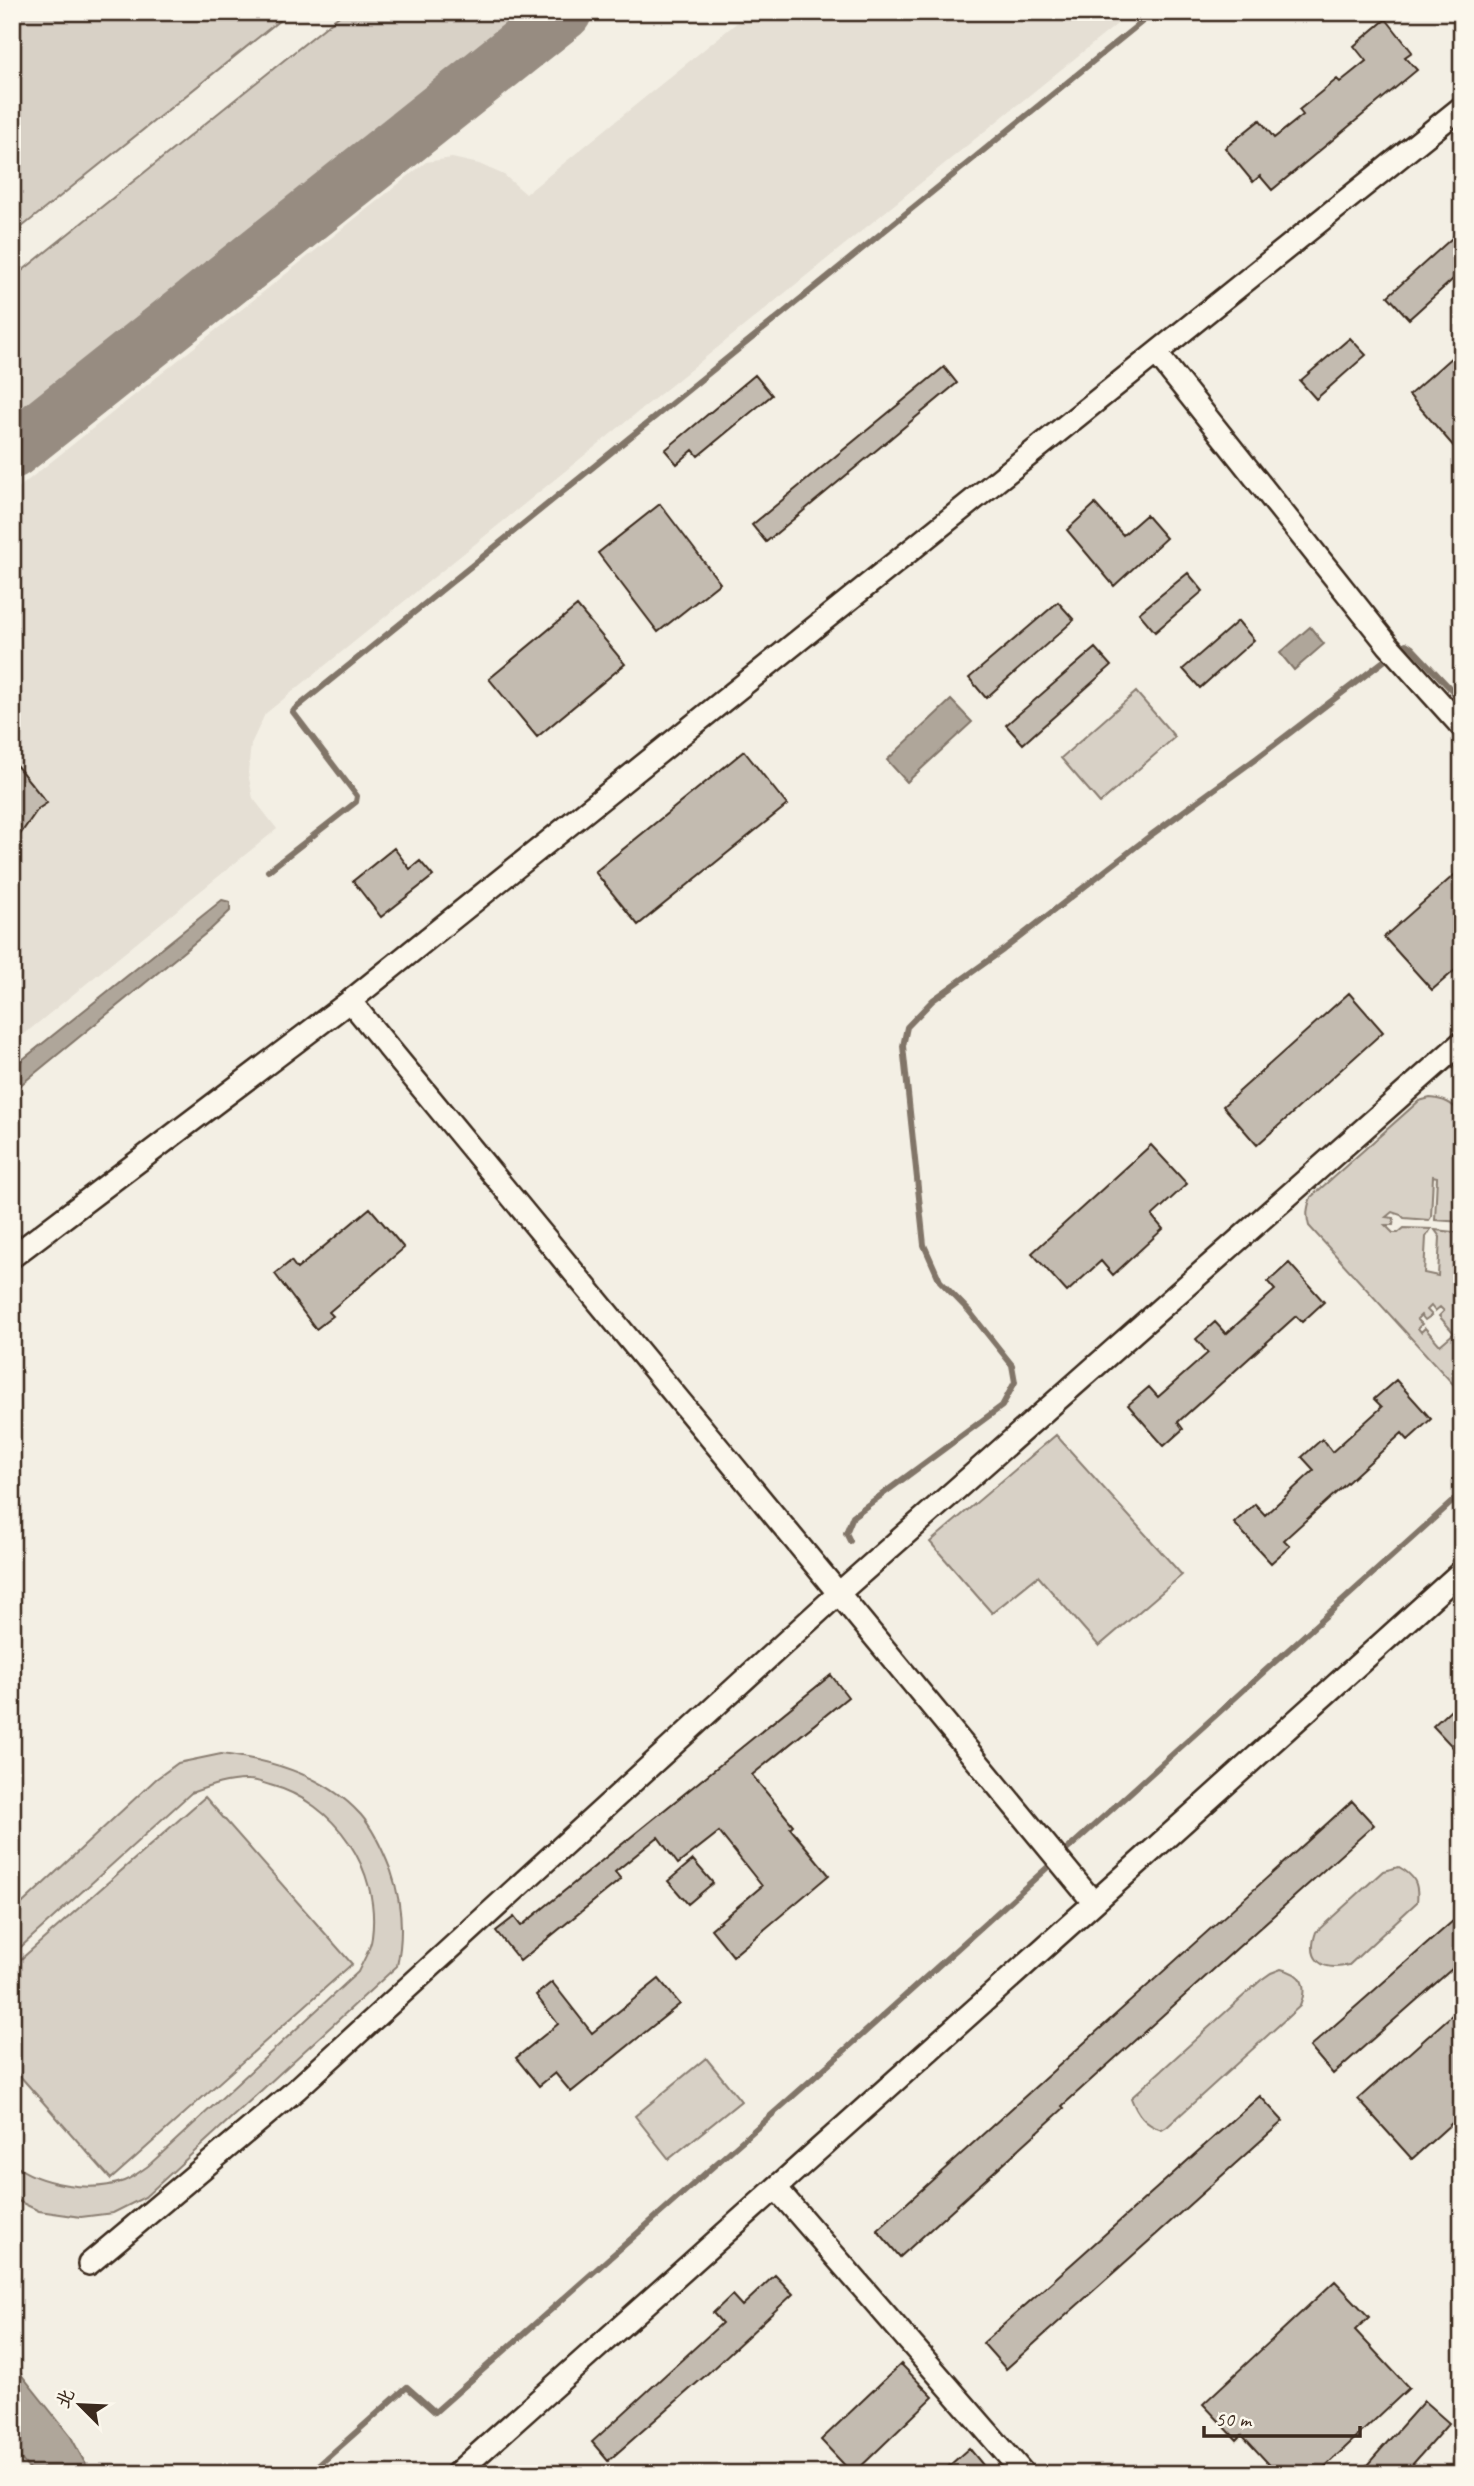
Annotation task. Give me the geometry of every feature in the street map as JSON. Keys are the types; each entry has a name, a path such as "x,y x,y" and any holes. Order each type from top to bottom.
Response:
{"street":[{"path":"12,1257 350,1001 1462,107"},
{"path":"1156,353 1388,645 1462,727"},
{"path":"350,1001 1094,1903"},
{"path":"89,2264 297,2089 839,1593 1462,1042"},
{"path":"456,2474 1462,1571"},
{"path":"776,2188 1024,2474"}],"shaded area":[{"path":"12,12 290,12 12,235"},
{"path":"344,12 535,12 12,431 12,279"},
{"path":"750,12 1132,12 265,714 251,744 248,773 253,798 277,829 12,1044 12,493 426,162 452,158 479,164 504,175 526,194"},
{"path":"1310,627 1324,644 1294,670 1280,653"},
{"path":"1136,692 1175,737 1100,803 1061,758"},
{"path":"951,700 972,722 907,782 887,760"},
{"path":"222,900 230,902 230,911 210,930 12,1092 12,1068"},
{"path":"1430,1098 1444,1101 1462,1114 1462,1222 1435,1220 1437,1177 1433,1176 1429,1220 1404,1218 1392,1212 1386,1217 1394,1218 1393,1225 1385,1225 1393,1233 1404,1228 1431,1229 1426,1237 1424,1273 1438,1276 1440,1237 1435,1230 1462,1233 1462,1281 1456,1283 1462,1289 1462,1298 1457,1302 1462,1303 1462,1394 1309,1226 1307,1218 1311,1197 1419,1101","holes":["1431,1306 1435,1311 1440,1307 1444,1311 1439,1316 1454,1333 1440,1345 1425,1328 1421,1332 1418,1328 1422,1324 1417,1319 1421,1315 1425,1320 1432,1315 1427,1310"]},
{"path":"1056,1435 1182,1575 1099,1646 1038,1576 992,1613 930,1542"},
{"path":"221,1754 297,1772 331,1790 361,1815 382,1849 398,1895 401,1942 397,1966 145,2197 113,2213 81,2217 39,2211 12,2198 12,2163 36,2177 66,2185 111,2185 133,2176 148,2166 358,1972 368,1950 372,1937 373,1912 369,1887 349,1842 315,1806 270,1785 242,1780 191,1793 12,1955 12,1913 156,1779 178,1763"},
{"path":"205,1797 352,1964 111,2179 12,2067 12,1967"},
{"path":"1399,1867 1415,1881 1417,1902 1349,1965 1331,1967 1319,1962 1313,1950 1316,1932 1383,1871"},
{"path":"1281,1969 1299,1977 1302,1982 1304,1992 1300,2006 1167,2127 1162,2130 1146,2122 1131,2098 1261,1980"},
{"path":"706,2058 741,2101 669,2159 635,2116"},
{"path":"12,2363 71,2437 91,2474 33,2474 12,2448"}],"building":[{"path":"1386,19 1412,52 1405,57 1417,70 1272,190 1260,176 1253,182 1225,148 1260,120 1274,138 1303,115 1299,110 1337,79 1340,82 1366,61 1354,46"},
{"path":"1462,229 1462,271 1409,319 1388,296"},
{"path":"1350,338 1366,355 1316,399 1300,381"},
{"path":"1462,348 1462,456 1409,395"},
{"path":"944,367 957,383 766,542 752,525"},
{"path":"755,375 772,395 698,456 693,450 677,464 665,450"},
{"path":"660,504 720,583 658,632 598,553"},
{"path":"1095,504 1123,535 1146,515 1166,538 1114,586 1067,530"},
{"path":"1188,573 1203,591 1155,632 1139,613"},
{"path":"1058,602 1074,620 986,698 969,678"},
{"path":"577,606 625,664 537,737 489,679"},
{"path":"1238,621 1254,640 1200,688 1183,669"},
{"path":"1095,648 1111,666 1023,744 1006,725"},
{"path":"744,751 787,805 638,925 595,872"},
{"path":"12,760 47,803 38,809 12,846"},
{"path":"394,848 410,869 420,861 433,876 381,917 353,881"},
{"path":"1462,868 1462,964 1432,990 1384,937"},
{"path":"1349,993 1383,1032 1257,1145 1223,1106"},
{"path":"1151,1145 1187,1184 1152,1216 1163,1229 1113,1275 1101,1261 1067,1292 1032,1253"},
{"path":"370,1208 404,1248 329,1312 333,1316 316,1329 275,1274 291,1261 297,1269"},
{"path":"1289,1263 1324,1302 1302,1322 1296,1316 1178,1422 1183,1429 1164,1446 1128,1405 1149,1387 1158,1397 1208,1353 1196,1339 1215,1322 1226,1334 1275,1290 1268,1282"},
{"path":"1396,1380 1431,1419 1408,1440 1402,1433 1284,1540 1290,1546 1271,1563 1234,1523 1255,1504 1265,1515 1314,1470 1302,1457 1322,1439 1332,1452 1382,1407 1374,1399"},
{"path":"831,1675 848,1697 752,1775 793,1825 790,1828 829,1875 733,1956 711,1929 762,1886 719,1832 678,1864 658,1837 615,1872 621,1879 520,1961 496,1931 514,1917 521,1926"},
{"path":"1462,1699 1462,1757 1433,1726"},
{"path":"1352,1801 1374,1825 1062,2106 1064,2108 900,2257 877,2230"},
{"path":"693,1860 713,1883 688,1904 668,1881"},
{"path":"1462,1913 1462,1960 1333,2074 1310,2047"},
{"path":"659,1979 680,2004 571,2092 555,2073 539,2086 516,2058 558,2024 536,1995 552,1982 592,2033"},
{"path":"1462,2006 1462,2114 1412,2159 1358,2099"},
{"path":"1260,2096 1283,2121 1006,2369 983,2343"},
{"path":"775,2275 793,2294 608,2461 592,2442 722,2323 713,2313 732,2295 742,2306"},
{"path":"1335,2281 1369,2317 1355,2330 1409,2388 1317,2474 1278,2474 1242,2435 1237,2440 1203,2404"},
{"path":"901,2364 933,2397 853,2474 821,2440"},
{"path":"1424,2401 1449,2423 1404,2474 1359,2474"},
{"path":"969,2448 983,2465 974,2474 940,2474"}],"waterway":[{"path":"268,871 356,802 357,796 293,712 295,709 1154,12"},
{"path":"850,1541 846,1533 853,1516 1002,1406 1015,1382 1012,1365 969,1311 940,1281 924,1245 903,1046 907,1027 933,1000 1003,950 1406,644 1462,701"},
{"path":"309,2474 407,2387 435,2412 844,2051 1462,1493"}],"taxiway":[{"path":"12,451 564,12"}]}
